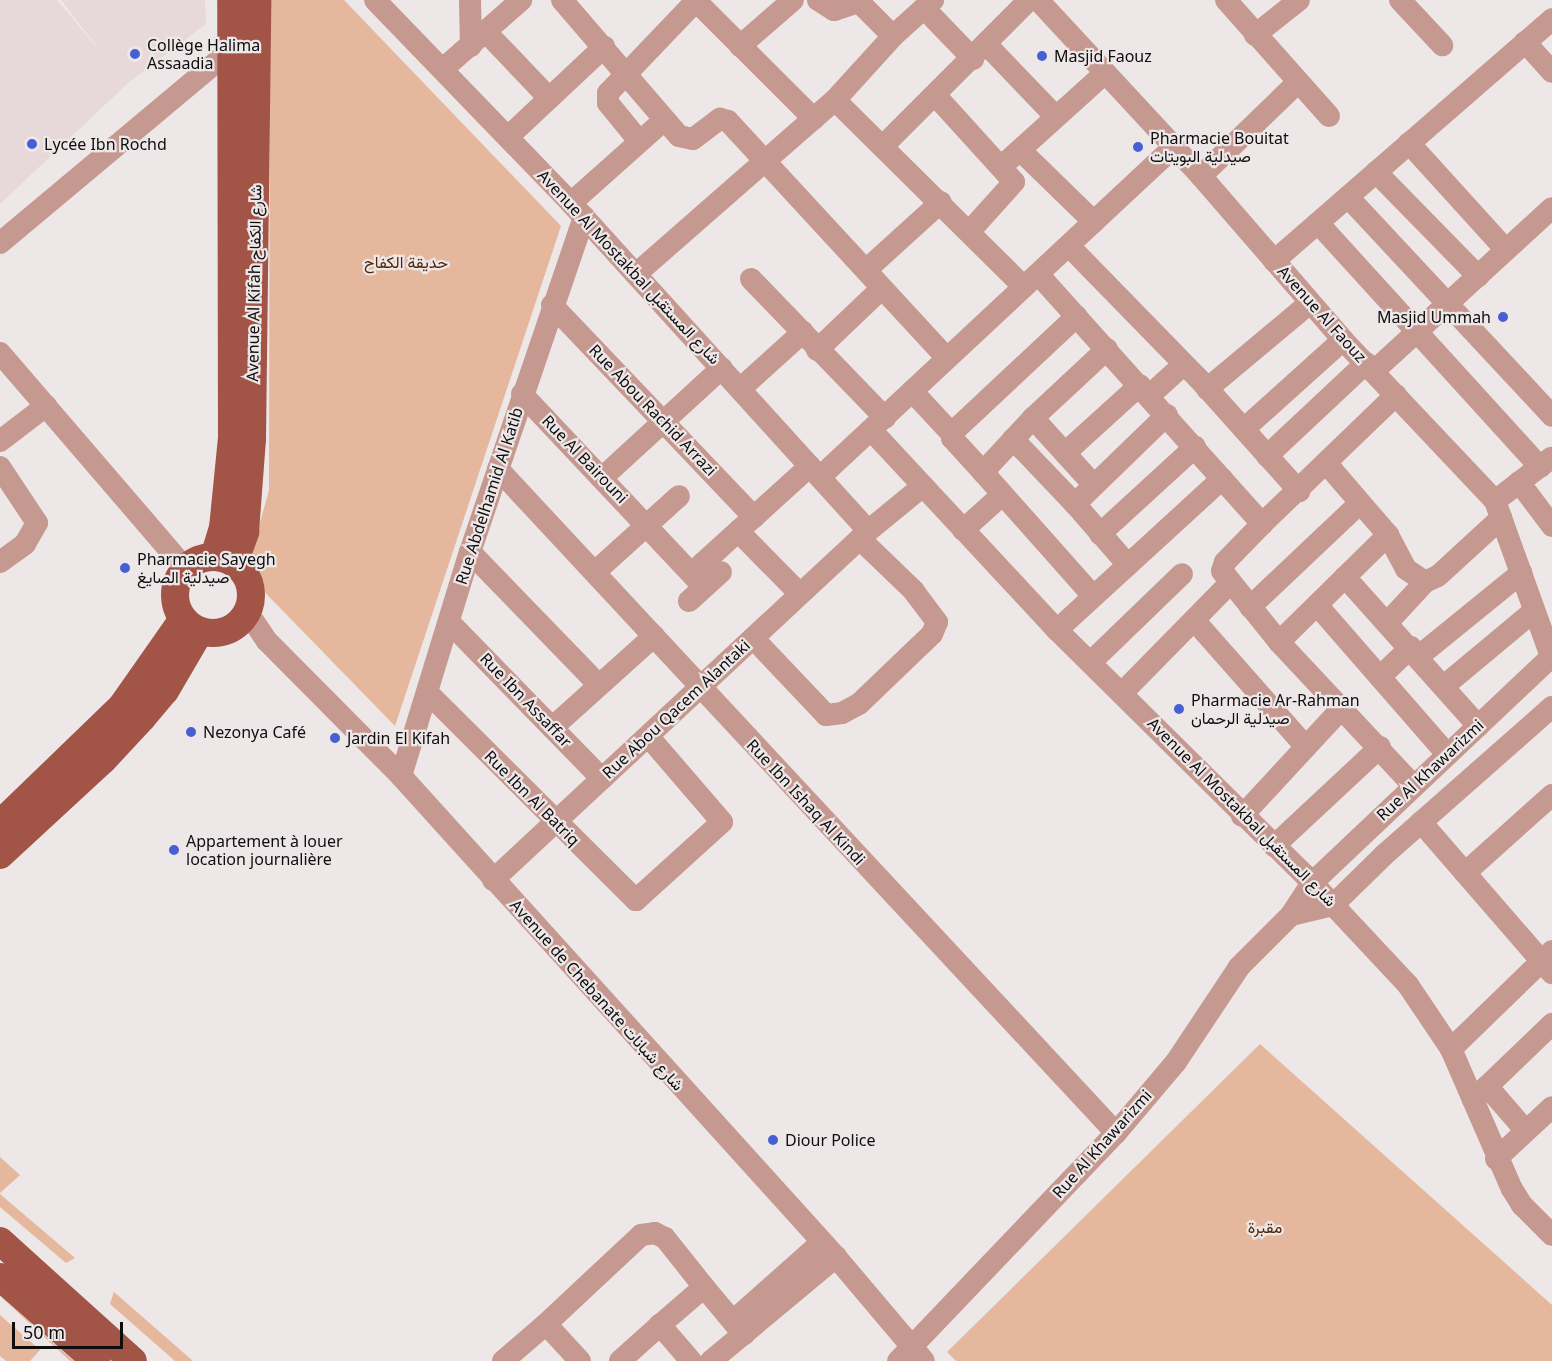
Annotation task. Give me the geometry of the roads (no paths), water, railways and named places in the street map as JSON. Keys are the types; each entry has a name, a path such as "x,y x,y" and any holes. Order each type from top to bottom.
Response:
{"main road":[{"name":"Avenue Al Kifah شارع الكفاح","path":"224,560 223,528 232,438 231,0"},
{"name":"Avenue Al Kifah شارع الكفاح","path":"224,560 245,532 252,439 256,0"},
{"path":"224,560 250,583 249,624 224,632 192,625 175,599 176,588 186,569 224,560"},
{"path":"0,824 122,706 192,625"},
{"path":"0,855 103,760 165,692 192,625"},
{"path":"0,1241 133,1361"},
{"path":"0,1277 96,1361"}],"street":[{"name":"Avenue Al Mostakbal شارع المستقبل","path":"375,0 444,68 578,210 722,368 815,472 864,535 914,591 936,622 932,634 859,704 842,712 826,715 753,638"},
{"path":"470,0 479,39 549,98"},
{"path":"562,0 664,120 686,140 701,136 724,119 767,161 866,270 880,290 946,357"},
{"path":"818,0 834,10 859,2 893,36"},
{"path":"883,146 980,52 1029,0"},
{"name":"Avenue Al Faouz","path":"1038,0 1201,176 1310,303 1498,509 1551,658"},
{"path":"1226,0 1297,83 1329,116"},
{"path":"1255,35 1299,0"},
{"path":"1400,0 1442,45"},
{"path":"444,68 479,39 518,1"},
{"path":"639,141 607,98 626,74 695,1 814,119"},
{"path":"740,46 786,2"},
{"path":"636,274 835,100 893,36 928,4 1056,117"},
{"path":"1274,261 1552,19"},
{"path":"1525,42 1552,72"},
{"path":"508,136 604,47"},
{"path":"0,243 231,50"},
{"path":"1002,166 1105,73"},
{"path":"1201,176 1297,83"},
{"path":"936,96 1012,177 1013,186 969,231"},
{"path":"835,100 969,231 1077,316 1262,524"},
{"path":"578,210 639,141 664,120"},
{"path":"1409,143 1506,250"},
{"path":"746,524 879,424 946,357 1174,147"},
{"path":"1020,150 1094,222"},
{"path":"1376,172 1478,276"},
{"path":"1348,196 1552,416"},
{"path":"866,270 941,202"},
{"path":"1267,456 1370,367 1417,331 1552,208"},
{"name":"Rue Abdelhamid Al Katib","path":"401,776 429,694 470,552 552,305 578,210"},
{"path":"1318,223 1417,331 1546,462 1519,483 1438,576 1425,582 1388,622"},
{"path":"1069,246 1182,366 1207,389 1299,491"},
{"name":"Avenue Al Mostakbal شارع المستقبل","path":"751,279 803,332 879,424 923,486 963,530 1057,630 1092,661 1242,816 1312,883 1408,985 1480,1093 1497,1159 1522,1205 1552,1235"},
{"path":"817,350 880,290"},
{"path":"1207,389 1310,303"},
{"name":"Rue Abou Rachid Arrazi","path":"552,305 664,421 800,594"},
{"path":"952,435 1077,316"},
{"path":"740,389 803,332"},
{"path":"1244,429 1343,340"},
{"path":"983,472 1033,418 1107,349"},
{"path":"0,352 186,569"},
{"path":"1065,453 1145,390 1182,366"},
{"path":"603,477 722,368"},
{"path":"912,391 1093,596"},
{"name":"Rue Al Bairouni","path":"522,394 702,583 746,524"},
{"path":"1396,395 1299,491 1262,524 1222,566 1222,576 1279,642 1343,707 1412,784"},
{"path":"0,441 46,406"},
{"path":"1075,504 1092,483 1167,416"},
{"path":"1033,418 1092,483"},
{"path":"1013,439 1128,564"},
{"path":"1100,534 1195,447"},
{"path":"1327,464 1388,535 1406,569 1425,582"},
{"path":"0,467 37,523 25,544 0,562"},
{"name":"Rue Ibn Ishaq Al Kindi","path":"498,469 1116,1133"},
{"path":"1057,630 1222,479"},
{"path":"1519,483 1552,526"},
{"name":"Rue Abou Qacem Alantaki","path":"493,880 864,535 923,486"},
{"path":"963,530 1002,495"},
{"path":"595,572 679,496"},
{"path":"1250,608 1360,503"},
{"path":"1279,642 1388,535"},
{"path":"470,552 600,685"},
{"path":"1380,677 1521,573"},
{"path":"1092,661 1182,574"},
{"path":"1345,578 1415,652 1478,726"},
{"path":"1123,692 1229,584"},
{"path":"1317,605 1447,754"},
{"path":"1444,686 1534,611"},
{"path":"1194,620 1306,747"},
{"name":"Rue Ibn Assaffar","path":"449,622 602,779"},
{"name":"Avenue de Chebanate شارع شبانات","path":"249,624 401,776 829,1250 911,1356"},
{"path":"552,727 654,636"},
{"name":"Rue Al Khawarizmi","path":"911,1356 1116,1133 1176,1062 1239,968 1291,915 1312,883 1412,784 1551,658"},
{"name":"Rue Ibn Al Batriq","path":"429,694 636,900 722,822 648,736"},
{"path":"1242,816 1343,707"},
{"name":"Rue Al Khawarizmi","path":"1291,915 1333,905 1421,822 1552,707"},
{"path":"1274,846 1380,747"},
{"path":"1465,873 1552,795"},
{"path":"1421,822 1465,873 1548,961 1451,1049"},
{"path":"1525,1130 1480,1093 1552,1024"},
{"path":"1497,1159 1525,1130 1552,1107"},
{"path":"503,1361 546,1324 631,1243 649,1233 665,1238 739,1328"},
{"path":"711,1361 739,1328 829,1250"},
{"path":"620,1361 704,1287"},
{"path":"546,1324 580,1361"},
{"path":"660,1325 690,1361"}],"place":[{"name":"Collège Halima Assaadia","path":"135,54"},
{"name":"Masjid Faouz","path":"1042,56"},
{"name":"Lycée Ibn Rochd","path":"32,144"},
{"name":"Pharmacie Bouitat صيدلية البويتات","path":"1138,147"},
{"name":"Masjid Ummah","path":"1503,317"},
{"name":"Pharmacie Sayegh صيدلية الصايغ","path":"125,568"},
{"name":"Pharmacie Ar-Rahman صيدلية الرحمان","path":"1179,709"},
{"name":"Nezonya Café","path":"191,732"},
{"name":"Jardin El Kifah","path":"335,738"},
{"name":"Appartement à louer location journalière","path":"174,850"},
{"name":"Diour Police","path":"773,1140"}],"park label":[{"name":"حديقة الكفاح","path":"406,262"},
{"name":"مقبرة","path":"1265,1227"}]}
